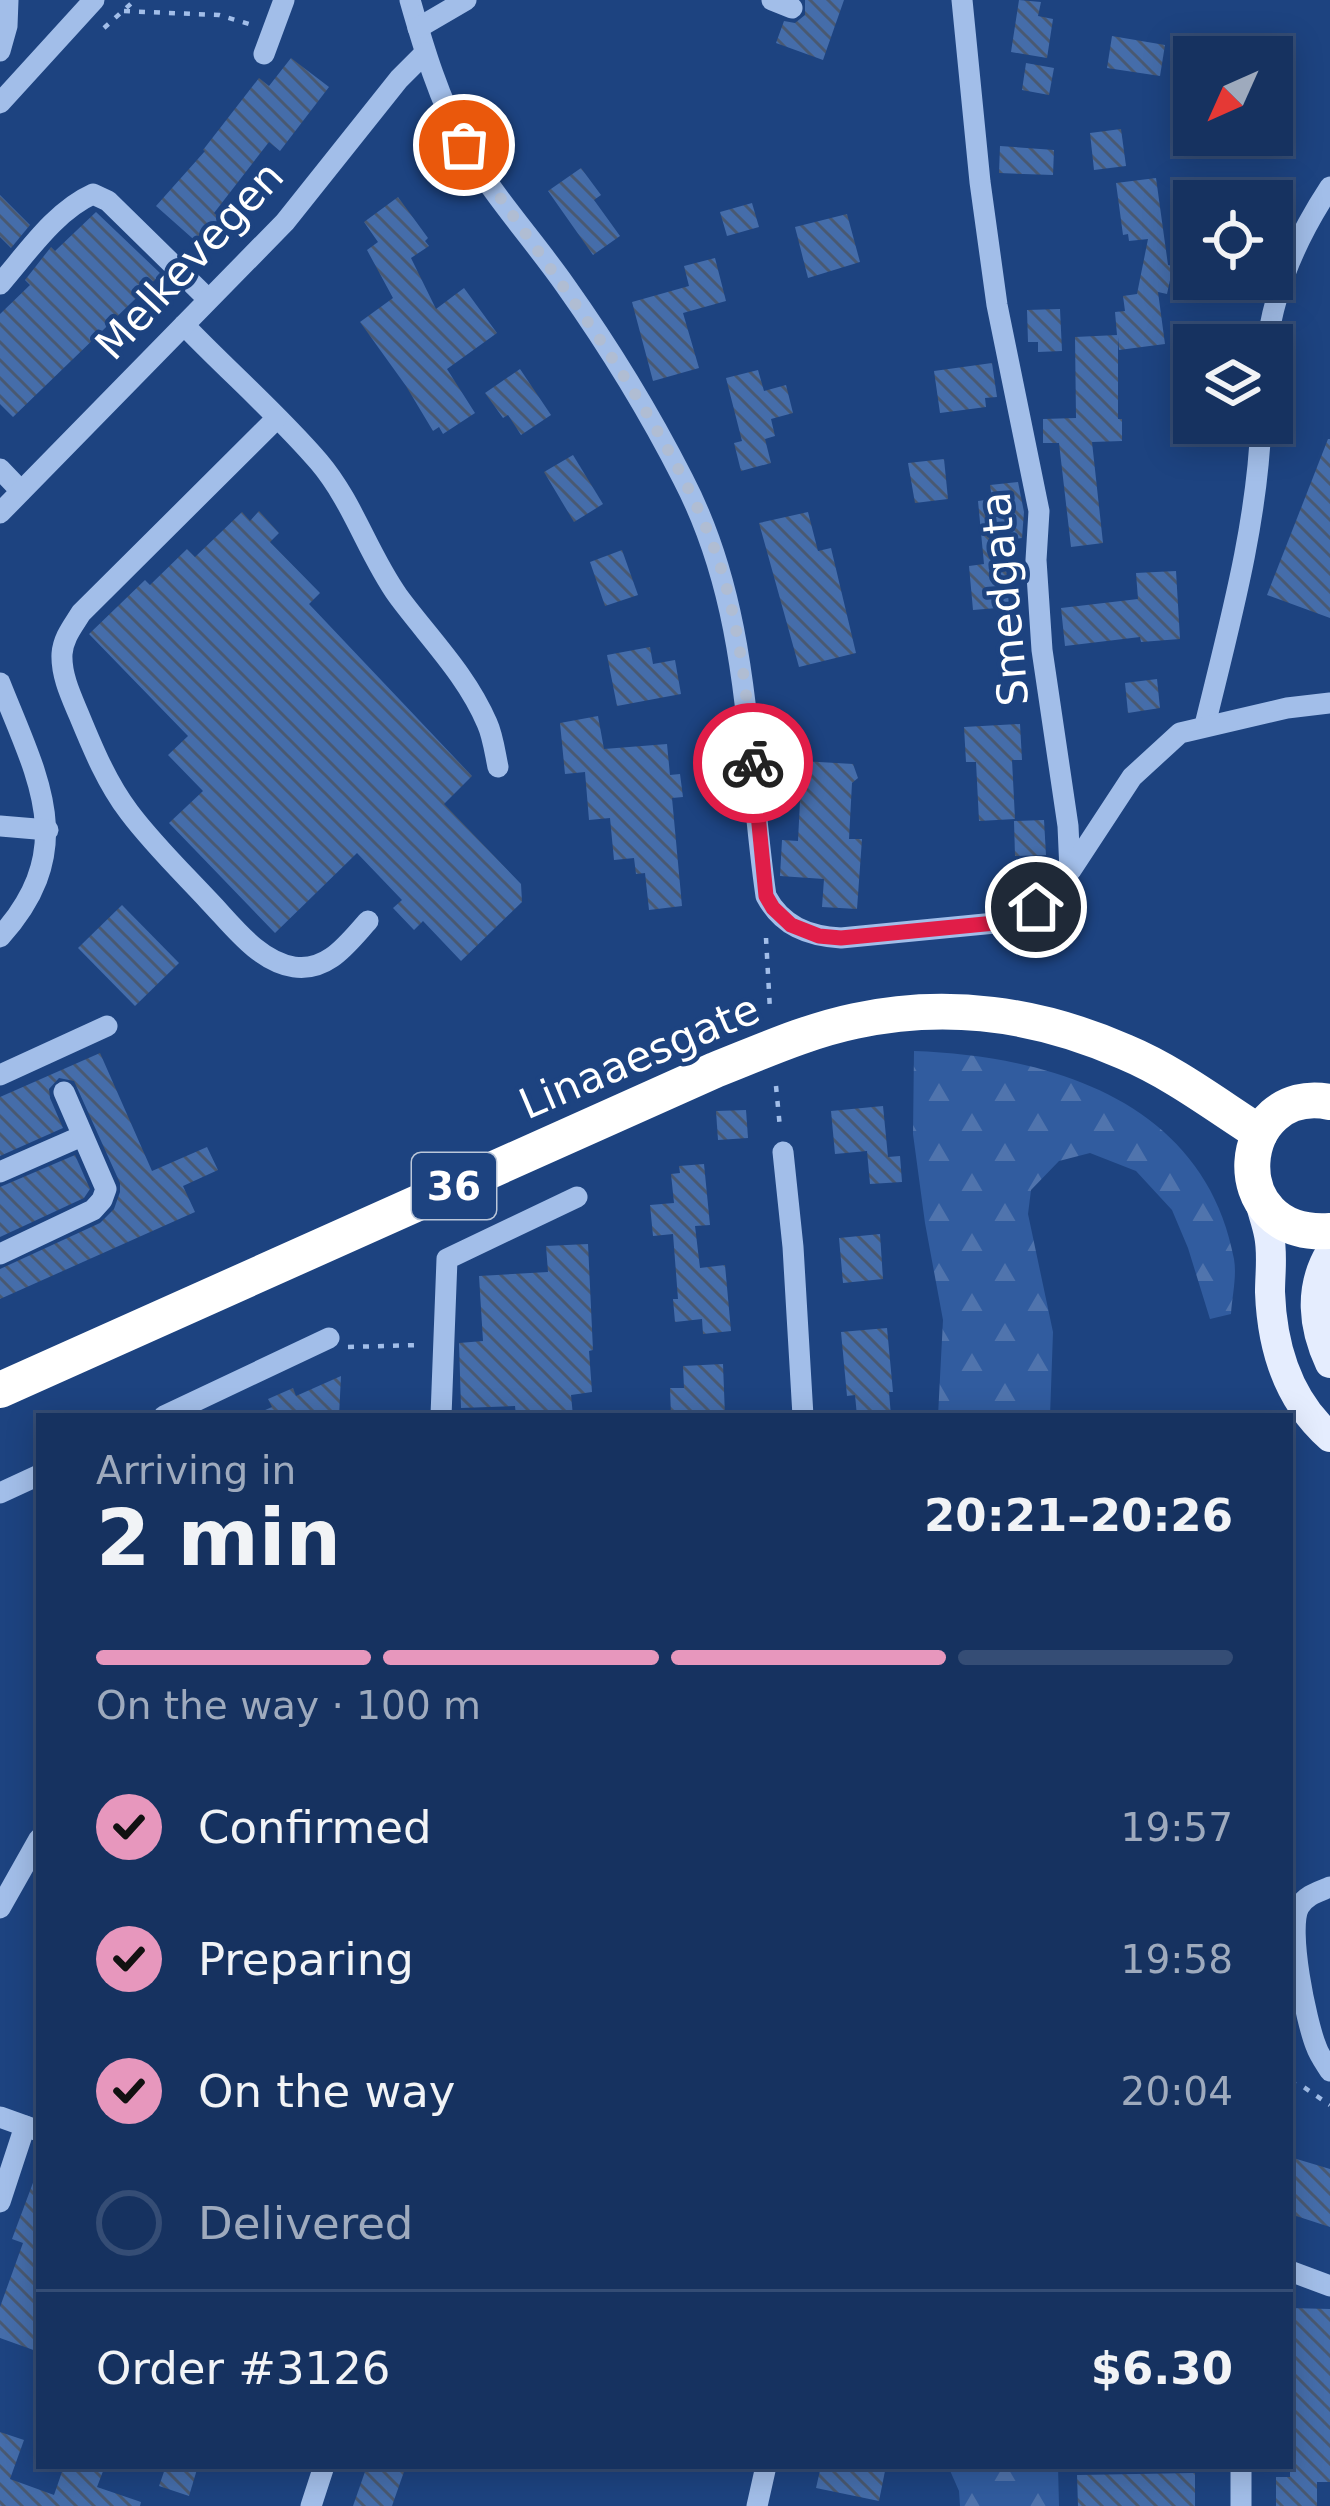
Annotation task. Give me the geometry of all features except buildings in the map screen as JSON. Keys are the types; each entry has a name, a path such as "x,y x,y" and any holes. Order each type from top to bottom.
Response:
{"highway":[{"name":"Linaaesgate","path":"0,1390 716,1070 851,1022 896,1013 953,1010 1056,1026 1128,1053 1260,1133"},
{"path":"1330,1102 1304,1102 1271,1118 1260,1133 1250,1166 1252,1183 1272,1215 1310,1233 1330,1231"}],"main road":[{"path":"1259,1198 1269,1235 1278,1353 1291,1387 1313,1422 1330,1437"},
{"path":"1330,1253 1321,1268 1316,1318 1330,1363"}],"street":[{"path":"0,52 8,0"},
{"path":"0,103 94,0"},
{"path":"264,54 284,0"},
{"path":"410,0 425,53 464,145 635,390 686,483 719,563 737,636 766,896 782,918 803,932 841,938 995,923 1017,916 1036,907 1070,871 1132,777 1180,733 1330,703"},
{"path":"418,28 466,0"},
{"name":"Smedgata","path":"962,0 998,305 1040,511 1036,560 1042,650 1068,826 1070,871"},
{"name":"Melkevegen","path":"0,513 285,222 425,53"},
{"path":"1269,324 1284,276 1330,187"},
{"path":"0,284 43,234 79,200 93,194 108,201 208,299"},
{"path":"184,325 321,464 378,566 453,663 489,726 498,767"},
{"path":"276,419 81,613 66,636 62,656 67,686 96,758 127,810 252,946 276,962 297,968 316,965 334,958 368,921"},
{"path":"1205,725 1255,504 1259,444"},
{"path":"0,470 21,490"},
{"path":"0,683 32,762 48,830 33,888 0,937"},
{"path":"0,826 48,830"},
{"path":"0,1075 107,1026"},
{"path":"0,1254 93,1210 102,1200 106,1189 64,1092"},
{"path":"0,1172 82,1136"},
{"path":"783,1152 803,1413"},
{"path":"441,1413 447,1258 577,1197"},
{"path":"170,1413 329,1338"},
{"path":"0,1493 36,1476"},
{"path":"0,1908 36,1844"},
{"path":"1330,1886 1306,1897 1296,1910 1294,1928 1305,2008 1316,2048 1330,2071"},
{"path":"0,2117 32,2129 0,2202"},
{"path":"1293,2273 1330,2287"},
{"path":"311,2506 323,2469"},
{"path":"757,2506 765,2469"},
{"path":"1240,2469 1241,2506"}],"path":[{"path":"124,11 219,15 272,32"},
{"path":"770,1010 766,934 773,908"},
{"path":"776,1086 783,1152"},
{"path":"329,1338 352,1348 444,1344"},
{"path":"1293,2084 1330,2105"}],"green space":[{"path":"914,1051 1019,1064 1116,1098 1157,1126 1191,1161 1218,1205 1234,1259 1231,1314 1210,1319 1172,1210 1136,1171 1090,1153 1059,1161 1031,1190 1028,1214 1053,1332 1050,1413 938,1413 943,1320 913,1134"},
{"path":"949,2469 1058,2469 1059,2506 960,2506"}],"way so far":[{"path":"464,145 635,390 686,483 719,563 737,636 753,763"}],"route":[{"path":"753,763 766,896 782,918 803,932 841,938 995,923 1036,907"}]}
